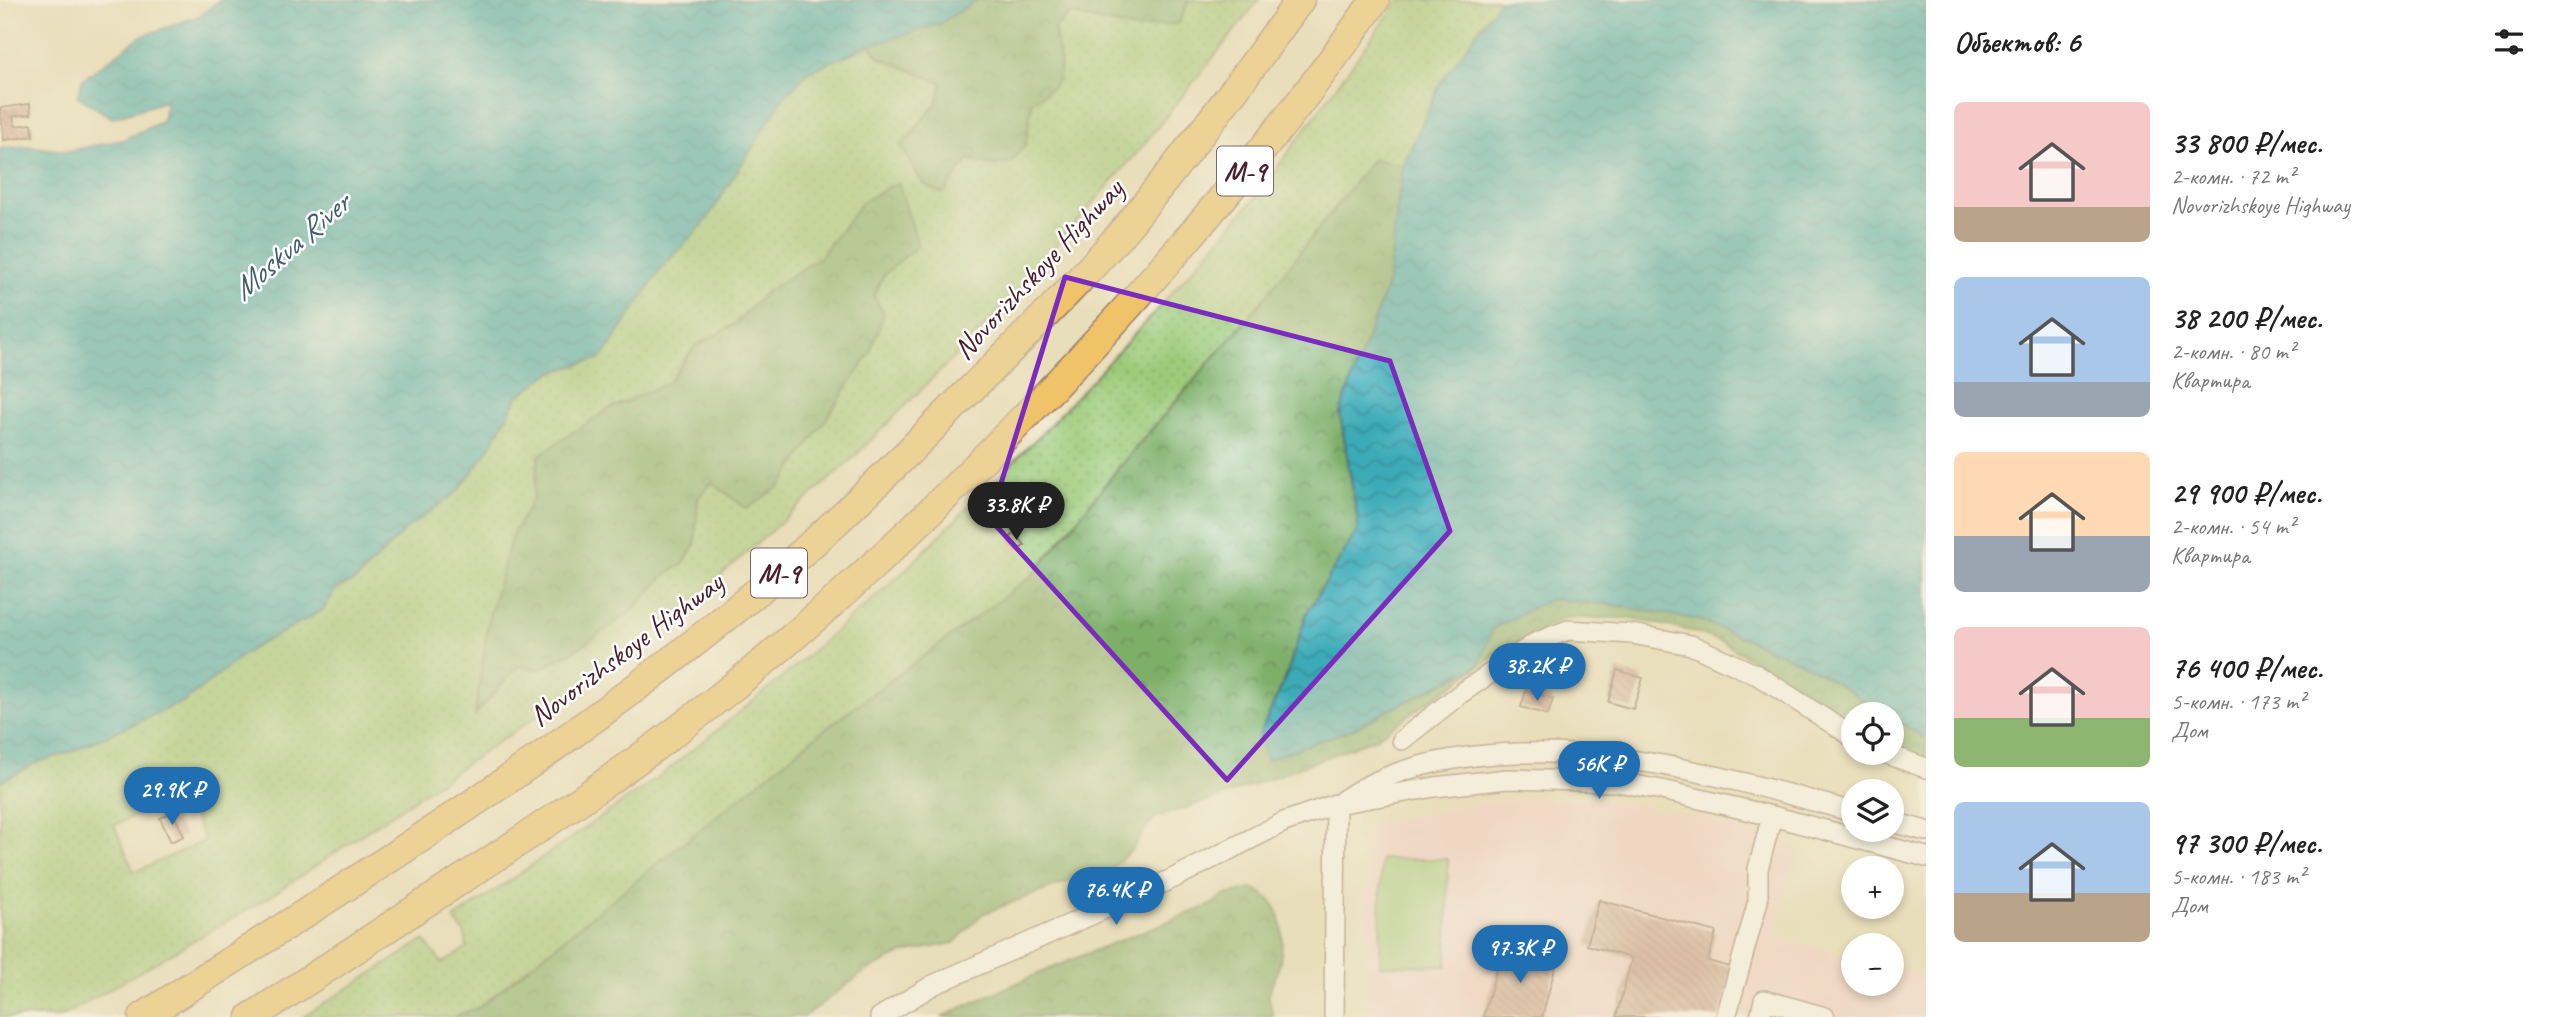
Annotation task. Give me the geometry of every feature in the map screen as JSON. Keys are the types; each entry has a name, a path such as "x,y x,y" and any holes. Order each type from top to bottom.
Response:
{"highway":[{"name":"Novorizhskoye Highway","path":"143,1017 499,785 685,650 765,585 844,514 1050,311 1129,224 1250,69 1300,0"},
{"name":"М-9","path":"251,1017 627,768 721,697 861,576 969,474 1137,296 1298,106 1375,0"}],"street":[{"path":"1402,740 1460,694 1535,643 1568,630 1632,634 1691,645 1757,675 1841,729"},
{"path":"1336,804 1366,784 1427,762 1506,752 1569,752 1668,765 1841,809"},
{"path":"1904,760 1926,768"},
{"path":"880,1017 933,985 1172,879 1284,822 1336,804 1435,787 1507,779 1617,782 1662,790 1926,857"},
{"path":"1334,1017 1336,804"},
{"path":"1726,1017 1758,901 1758,869 1772,817"},
{"path":"1904,825 1926,831"},
{"path":"1760,1017 1764,1000 1825,1017"}],"highlighted area":[{"path":"1065,277 1390,361 1450,531 1227,780 990,519"}],"shaded area":[{"path":"1543,797 1612,802 1693,815 1798,846 1774,936 1841,955 1841,996 1904,996 1904,971 1926,977 1926,1017 1366,1017 1368,826 1469,804"}],"green space":[{"path":"977,0 1189,0 1179,23 1136,29 1070,14 1054,28 1060,71 1053,86 1032,101 1026,144 1011,162 990,166 969,159 943,194 923,184 901,146 937,103 942,83 880,57 870,45 939,24"},
{"path":"1189,0 1259,0 1141,148 996,315 851,460 699,595 628,653 271,896 61,1017 0,1017 0,782 36,763 73,751 187,700 249,650 323,610 335,590 357,580 405,530 458,491 489,449 518,396 552,372 602,358 661,269 706,221 783,98 809,71 870,45 880,58 942,83 937,103 901,146 969,158 990,166 1025,144 1032,101 1053,86 1060,71 1054,28 1070,14 1136,29 1179,23","holes":["862,202 917,245 884,275 874,296 697,499 695,544 683,564 664,576 634,609 579,648 539,669 518,665 476,713 512,536 533,499 539,455 609,409 668,383 695,346 734,325 765,293 820,257","184,794 205,841 134,872 114,825"]},
{"path":"1399,0 1500,0 1440,84 1403,165 1372,160 1254,311 1120,466 1032,576 821,732 478,1008 452,1017 303,1017 424,940 442,963 467,948 465,934 454,919 660,776 784,676 901,574 1047,428 1154,313 1256,197"},
{"path":"1373,159 1403,165 1388,282 1340,413 1359,528 1307,613 1286,677 1260,734 1266,760 1352,729 1479,665 1493,628 1550,599 1613,605 1700,620 1803,663 1867,702 1841,702 1841,716 1723,642 1695,632 1631,618 1564,618 1492,658 1376,738 1232,793 1154,818 1130,852 1100,878 1067,882 982,914 954,943 904,953 866,971 804,1017 452,1017 478,1008 821,732 1032,576 1120,466 1254,311"},
{"path":"898,182 918,245 884,275 874,296 884,314 869,355 782,484 747,509 711,482 698,499 695,544 683,564 664,576 634,609 579,648 539,670 518,666 475,715 489,617 512,536 533,499 539,455 609,409 668,383 695,346 734,325 765,293 820,257 862,202"},
{"path":"1904,725 1926,739 1926,762 1904,752"},
{"path":"1381,859 1448,859 1447,966 1380,965"},
{"path":"1253,889 1272,903 1281,923 1282,946 1278,970 1269,995 1273,1017 942,1017 1076,958 1211,905 1224,895"}],"water":[{"name":"Moskva River","path":"220,0 977,0 939,24 871,45 809,71 783,98 706,221 661,269 602,358 552,372 518,396 489,449 458,491 405,530 356,580 335,590 323,610 249,650 187,700 73,751 36,763 0,782 0,148 30,146 66,151 122,140 163,121 166,101 112,118 77,96 83,79 140,37 199,16"},
{"path":"1500,0 1926,0 1926,739 1904,725 1904,702 1867,702 1803,663 1700,620 1613,605 1550,599 1493,628 1479,665 1352,729 1266,760 1260,734 1286,677 1307,613 1359,528 1340,413 1388,282 1403,165 1440,84"}],"building":[{"path":"30,104 31,114 13,116 15,126 32,124 33,136 4,140 0,108"},
{"path":"1015,533 1025,545 1017,551 1008,540"},
{"path":"1617,670 1643,678 1633,709 1608,702"},
{"path":"1526,690 1553,699 1548,715 1521,707"},
{"path":"173,812 184,836 171,842 160,818"},
{"path":"1599,900 1716,932 1708,961 1734,968 1720,1017 1616,1017 1632,958 1587,945"},
{"path":"1503,946 1557,961 1542,1017 1483,1017"}]}
